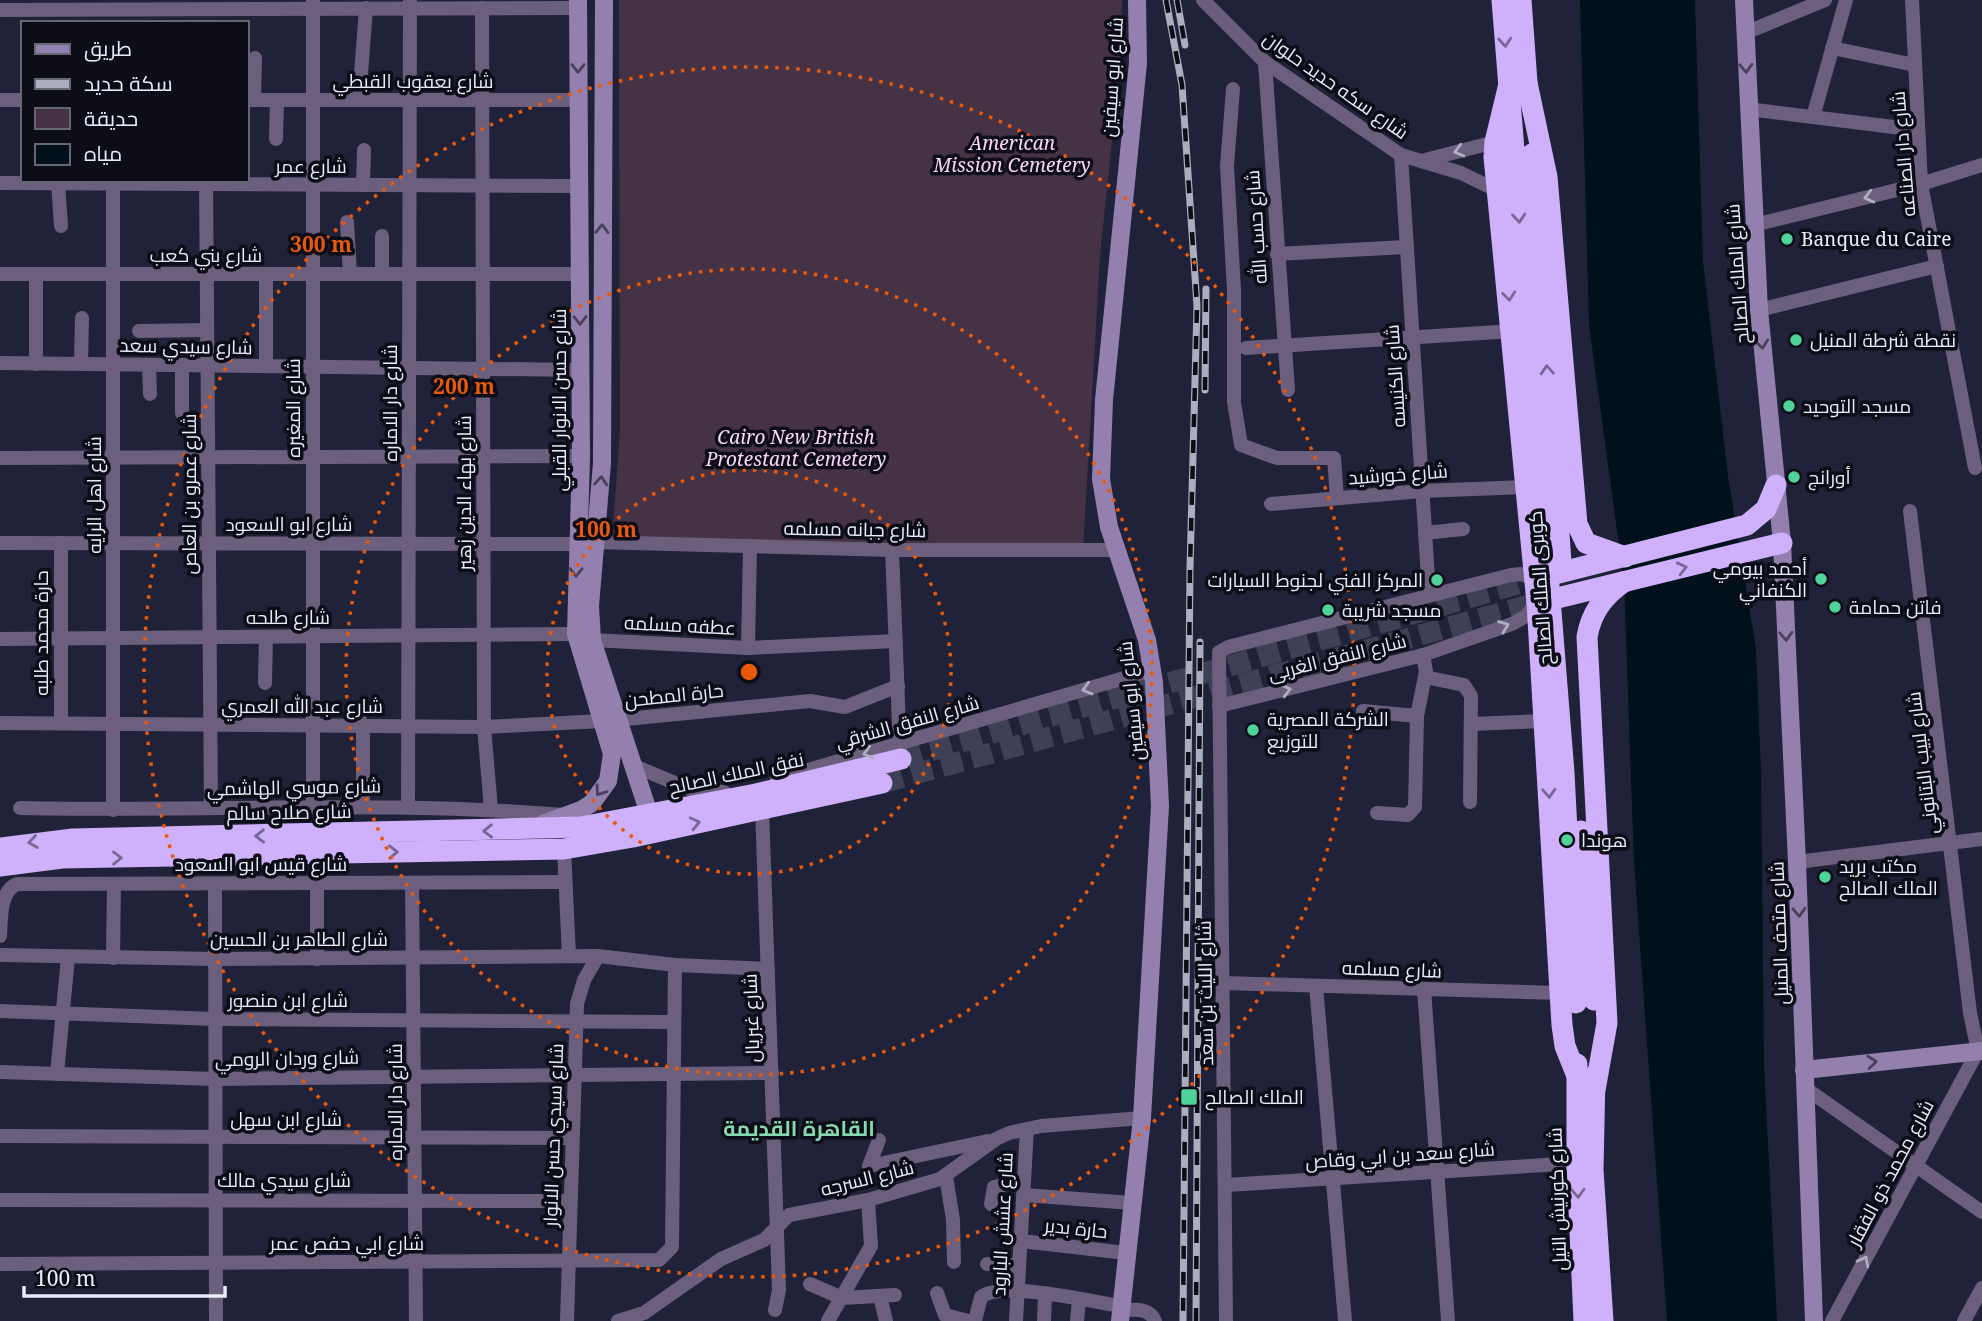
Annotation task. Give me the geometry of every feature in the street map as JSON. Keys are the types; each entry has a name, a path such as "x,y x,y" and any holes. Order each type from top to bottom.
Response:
{"highway":[{"path":"1502,0 1518,83 1547,177 1573,484 1581,535 1586,543 1625,557"},
{"path":"1521,0 1518,83 1494,142 1537,603 1560,993 1565,1046 1577,1076"},
{"name":"كوبرى الملك الصالح","path":"1518,83 1563,773 1577,1076"},
{"name":"كوبرى الملك الصالح","path":"1518,83 1594,1000 1595,1090"},
{"path":"1528,487 1534,492 1551,496 1573,484"},
{"path":"1744,526 1766,509 1776,485"},
{"path":"1535,579 1761,523 1768,529 1768,542 1761,549"},
{"path":"1537,603 1598,598 1624,582 1782,543"},
{"path":"1595,1090 1607,1023 1587,637 1598,598"},
{"path":"1543,695 1590,689"},
{"name":"نفق الملك الصالح","path":"573,834 652,823 757,796 900,752"},
{"name":"نفق الملك الصالح","path":"757,796 882,783"},
{"name":"شارع صلاح سالم","path":"0,848 73,839 527,830 573,834"},
{"path":"0,866 62,858 573,834"},
{"name":"شارع كورنيش النيل","path":"1577,1076 1577,1163 1584,1321"},
{"name":"شارع كورنيش النيل","path":"1595,1090 1593,1170 1603,1321"}],"main road":[{"name":"شارع حسن الانوار القبلي","path":"586,543 602,463 604,0"},
{"name":"شارع ابو سيفين","path":"1121,1312 1142,1118 1160,806 1152,670 1140,612 1116,550 1101,479 1102,438 1138,63 1137,0"},
{"name":"شارع الملك الصالح","path":"1744,0 1759,310 1782,543"},
{"name":"شارع حسن الانوار القبلي","path":"578,4 581,456 586,543 584,637 610,721 632,765 652,823"},
{"name":"شارع متحف المنيل","path":"1782,543 1814,1321"},
{"name":"شارع حسن الانوار القبلي","path":"573,834 608,781 612,754 610,721"},
{"path":"1804,1070 1981,1048"}],"street":[{"name":"شارع سكه حديد حلوان","path":"1203,0 1265,62 1401,155 1461,173 1498,191"},
{"path":"1745,33 1825,0"},
{"path":"1813,117 1846,0"},
{"name":"شارع دار الصناعه","path":"1912,0 1921,184 1975,468"},
{"path":"0,10 204,11 313,5 366,8 410,4 482,8 578,4"},
{"name":"شارع دار الاماره","path":"408,805 410,4"},
{"name":"شارع المغيره","path":"313,5 313,806"},
{"path":"359,100 366,8"},
{"name":"شارع بهاء الدين زهير","path":"482,8 484,727 491,809"},
{"path":"1832,48 1915,65"},
{"path":"251,100 255,58"},
{"name":"شارع حسب الله","path":"1265,62 1288,390"},
{"path":"1233,89 1227,166 1234,289 1234,402 1241,445 1277,458 1334,458 1337,498"},
{"path":"0,100 21,100"},
{"name":"شارع يعقوب القبطي","path":"251,100 579,100"},
{"path":"276,139 277,100"},
{"path":"1748,109 1918,130"},
{"name":"شارع سكه حديد حلوان","path":"1424,161 1494,142"},
{"path":"363,185 365,150"},
{"name":"شارع الكنيسه","path":"1401,155 1429,594"},
{"path":"1754,225 1921,184 1982,165"},
{"name":"شارع اهل الرايه","path":"113,182 113,810"},
{"name":"شارع عمرو بن العاص","path":"206,182 211,807"},
{"name":"شارع عمر","path":"0,183 579,186"},
{"path":"58,183 61,226"},
{"path":"347,222 350,274"},
{"path":"382,236 382,274"},
{"path":"1277,254 1405,247"},
{"path":"1759,310 1937,267"},
{"name":"شارع بني كعب","path":"0,274 580,274"},
{"path":"36,274 36,364"},
{"path":"266,274 266,366"},
{"path":"81,364 82,318"},
{"path":"139,331 207,330"},
{"path":"1246,348 1513,331"},
{"name":"شارع سيدي سعد","path":"0,363 581,370"},
{"path":"149,365 150,394"},
{"path":"182,365 183,413"},
{"path":"0,458 581,456"},
{"name":"شارع خورشيد","path":"1271,504 1422,491 1528,487"},
{"name":"شارع لبيب البتانوني","path":"1910,511 1970,1013 1981,1048"},
{"path":"1425,533 1463,529"},
{"name":"شارع ابو السعود","path":"0,543 586,543"},
{"name":"حارة محمد طلبه","path":"61,543 61,723"},
{"name":"شارع جبانه مسلمه","path":"586,543 892,550 1116,550"},
{"name":"عطفه مسلمه","path":"584,637 748,648 750,546"},
{"path":"892,550 900,752"},
{"name":"شارع النفق الغربى","path":"1219,652 1429,594 1511,575 1521,574 1535,579"},
{"name":"شارع النفق الغربى","path":"1219,706 1423,655 1512,624 1526,616 1537,603"},
{"name":"شارع طلحه","path":"0,639 484,635 584,637"},
{"path":"265,683 266,637"},
{"path":"748,648 896,641"},
{"name":"شارع الليث بن سعد","path":"1219,652 1226,1321"},
{"path":"1377,813 1408,815 1414,811 1417,716 1425,677 1423,655"},
{"name":"شارع النفق الشرقي","path":"900,752 1152,670"},
{"path":"1425,677 1468,688 1471,696 1470,802"},
{"name":"حارة المطحن","path":"610,721 810,701 845,707 898,686"},
{"path":"1363,711 1417,716"},
{"path":"361,721 363,806"},
{"name":"شارع عبد الله العمري","path":"0,723 313,725 361,721 408,726 484,727 610,721"},
{"path":"1471,724 1545,721"},
{"path":"632,765 694,791 757,796"},
{"name":"شارع غبريال","path":"757,796 772,1073 779,1290 775,1310"},
{"name":"شارع موسي الهاشمي","path":"20,808 113,810 408,805 491,809 573,834"},
{"path":"569,956 565,882 573,834"},
{"path":"1797,862 1982,839"},
{"name":"شارع قيس ابو السعود","path":"0,936 2,897 10,886 565,882"},
{"path":"317,883 317,959"},
{"name":"شارع دار الاماره","path":"412,883 416,1321"},
{"path":"113,958 114,884"},
{"path":"215,884 216,1321"},
{"name":"شارع الطاهر بن الحسين","path":"0,955 215,959 598,956 675,965 768,969"},
{"name":"شارع سيدي حسن الانوار","path":"567,1321 576,1021 580,991 598,956"},
{"path":"57,1074 68,957"},
{"path":"673,1073 675,965"},
{"name":"شارع مسلمه","path":"1224,983 1560,993"},
{"path":"1316,986 1345,1321"},
{"path":"1424,989 1448,1321"},
{"name":"شارع ابن منصور","path":"0,1012 215,1019 674,1022"},
{"name":"شارع محمد ذو الفقار","path":"1832,1321 1981,1048"},
{"name":"شارع وردان الرومي","path":"0,1072 215,1079 574,1073 772,1073"},
{"name":"شارع ابي حفص عمر","path":"0,1264 659,1260 670,1252 673,1073"},
{"path":"1805,1088 1982,1212"},
{"name":"شارع السرجه","path":"618,1321 645,1313 722,1259 764,1240 789,1215 867,1200 946,1176 996,1139 1027,1129 1142,1118"},
{"name":"شارع عشش البارود","path":"1016,1321 1027,1129"},
{"name":"شارع ابن سهل","path":"0,1136 572,1138"},
{"path":"879,1140 869,1166 996,1139"},
{"name":"شارع سعد بن ابي وقاص","path":"1226,1185 1577,1163"},
{"path":"946,1176 953,1220 954,1262"},
{"path":"991,1204 994,1186 1024,1187 1132,1203"},
{"name":"شارع سيدي مالك","path":"0,1200 569,1201"},
{"path":"828,1321 871,1246 867,1200"},
{"name":"حارة بدير","path":"1021,1241 1126,1253"},
{"path":"987,1264 1019,1265"},
{"path":"810,1284 842,1298 895,1295"},
{"path":"1964,1321 1982,1288"},
{"path":"975,1321 981,1297 985,1294 1018,1291 1079,1300 1121,1312 1146,1311 1152,1313 1155,1321"},
{"path":"937,1293 945,1315 968,1321"},
{"path":"1044,1321 1045,1295"},
{"path":"880,1296 886,1321"},
{"path":"1077,1321 1079,1300"}],"green space":[{"path":"619,0 1122,0 1121,55 1100,256 1083,550 612,542 620,431"}],"water":[{"path":"1580,0 1695,0 1703,262 1728,476 1756,649 1761,773 1764,1065 1777,1321 1667,1321 1634,862 1624,582 1589,325"}],"tunnel":[{"path":"901,759 1535,579"},
{"path":"882,783 1537,603"}],"railway":[{"path":"1166,0 1182,85 1197,306 1190,568 1183,1321"},
{"path":"1177,0 1185,45"},
{"path":"1205,390 1206,289"},
{"path":"1196,1321 1200,642"}],"place":[{"name":"Banque du Caire","path":"1787,239"},
{"name":"نقطة شرطة المنيل","path":"1796,340"},
{"name":"مسجد التوحيد","path":"1789,406"},
{"name":"أورانج","path":"1794,477"},
{"name":"أحمد بيومي الكنفاني","path":"1821,579"},
{"name":"المركز الفني لجنوط السيارات","path":"1437,580"},
{"name":"فاتن حمامة","path":"1835,607"},
{"name":"مسجد شريبة","path":"1328,610"},
{"name":"الشركة المصرية للتوزيع","path":"1253,730"},
{"name":"هوندا","path":"1567,840"},
{"name":"مكتب بريد الملك الصالح","path":"1825,877"},
{"name":"الملك الصالح","path":"1189,1097"}],"district":[{"name":"القاهرة القديمة","path":"799,1129"}],"park label":[{"name":"American Mission Cemetery","path":"1012,154"},
{"name":"Cairo New British Protestant Cemetery","path":"796,448"}]}
